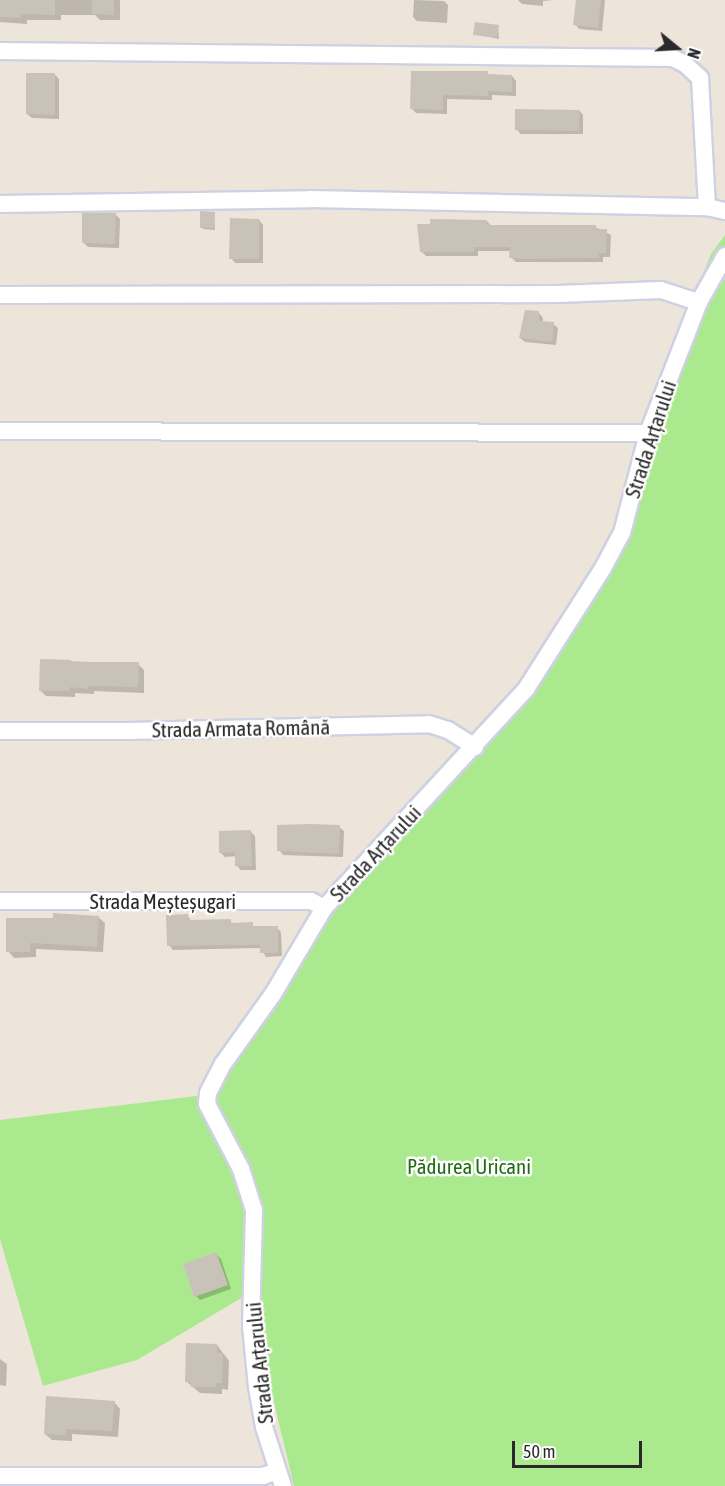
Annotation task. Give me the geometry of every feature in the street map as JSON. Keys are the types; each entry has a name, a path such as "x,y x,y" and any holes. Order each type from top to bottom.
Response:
{"street":[{"path":"0,51 673,58 685,64 700,78 707,207"},
{"path":"0,204 310,199 707,207 725,211"},
{"name":"Strada Arțarului","path":"280,1479 264,1427 251,1326 254,1210 241,1169 220,1133 207,1098 223,1064 273,994 324,908 475,747 526,689 613,552 622,533 648,433 699,302 725,256"},
{"path":"0,295 558,294 661,290 699,302"},
{"path":"0,430 648,433"},
{"name":"Strada Armata Română","path":"0,730 127,731 429,724 448,730 475,747"},
{"name":"Strada Meșteșugari","path":"0,901 311,901 324,908"},
{"path":"0,1476 263,1476 280,1479"}],"green space":[{"name":"Pădurea Uricani","path":"725,235 725,1486 294,1486 248,1294 137,1360 43,1386 0,1239 0,1120 213,1094 324,918 478,749 617,532 643,423 711,254"}],"building":[{"path":"0,0 55,0 55,15 21,14 21,18 0,17"},
{"path":"92,0 114,0 114,15 92,14"},
{"path":"576,0 601,0 598,28 573,25"},
{"path":"475,22 499,25 497,38 473,35"},
{"path":"411,71 488,71 488,74 512,75 512,92 488,91 488,96 443,95 443,110 410,109"},
{"path":"26,73 55,73 55,115 26,114"},
{"path":"515,109 580,110 579,131 515,130"},
{"path":"200,211 215,212 214,228 200,228"},
{"path":"82,213 116,213 115,244 82,243"},
{"path":"230,218 259,219 259,259 229,259"},
{"path":"430,219 487,220 487,225 596,225 596,229 607,229 606,253 599,253 599,258 525,259 509,258 510,247 474,247 474,252 420,252 417,224 430,224"},
{"path":"525,310 539,311 539,321 554,322 552,342 519,338"},
{"path":"40,659 71,660 70,662 139,662 138,687 88,686 88,689 70,687 69,691 39,691"},
{"path":"277,825 340,825 339,854 277,851"},
{"path":"251,830 252,866 235,866 235,852 219,853 219,831"},
{"path":"53,913 99,916 97,947 30,943 30,952 6,952 6,918 53,918"},
{"path":"188,914 188,920 231,919 231,923 253,922 253,926 278,926 278,953 260,953 260,945 167,946 166,915"},
{"path":"216,1252 228,1285 194,1297 183,1264"},
{"path":"186,1343 217,1344 217,1353 223,1353 222,1383 216,1383 215,1387 191,1387 191,1382 185,1382"},
{"path":"46,1396 115,1401 112,1431 66,1429 66,1435 44,1434"}]}
